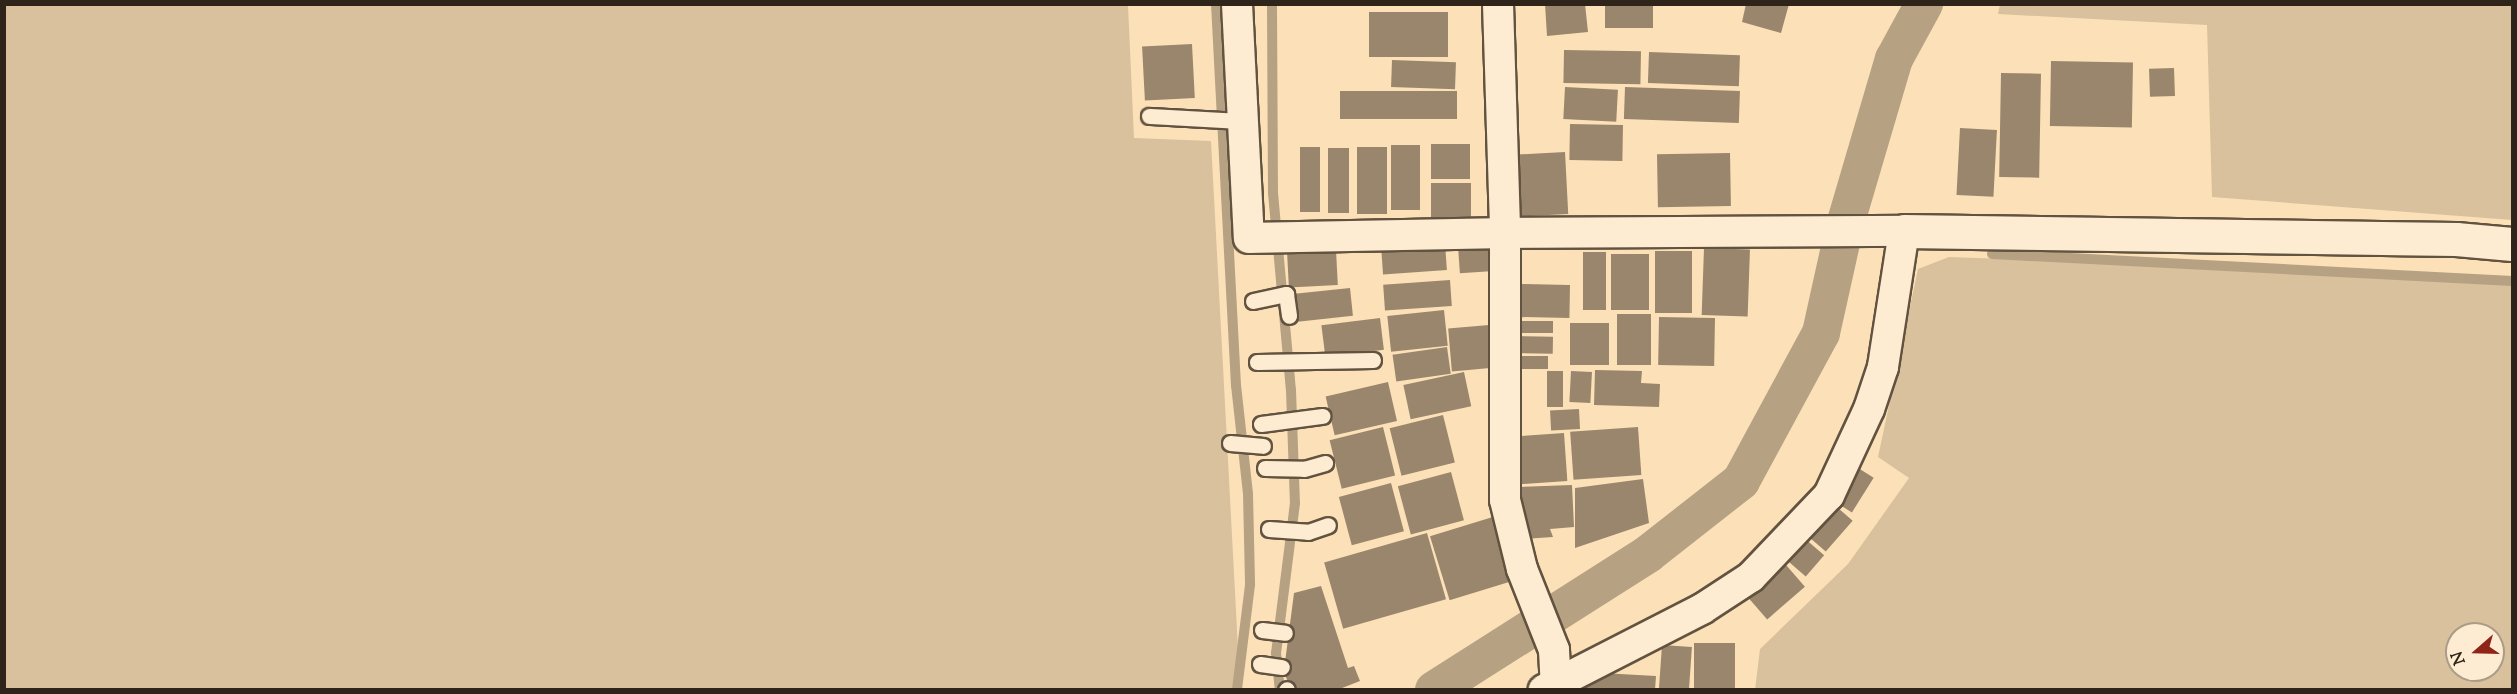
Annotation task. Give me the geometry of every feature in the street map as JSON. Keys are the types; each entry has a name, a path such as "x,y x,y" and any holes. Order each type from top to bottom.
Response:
{"street":[{"path":"1237,4 1238,121 1251,238 1777,230 2456,239 2512,244"},
{"path":"1498,4 1505,233 1505,500 1530,593 1554,650 1552,687"},
{"path":"1552,687 1702,609 1751,577 1829,495 1869,409 1883,367 1892,231"}],"lane":[{"path":"1149,116 1238,121"},
{"path":"1258,300 1286,294 1289,316"},
{"path":"1263,362 1298,364 1373,360"},
{"path":"1268,424 1322,416"},
{"path":"1232,443 1260,446"},
{"path":"1270,468 1304,469 1325,463"},
{"path":"1274,530 1308,532 1328,525"}],"shaded area":[{"path":"2000,4 2512,5 2512,220 2212,197 2207,25 1998,14"},
{"path":"4,5 1128,5 1134,138 1211,141 1239,667 1232,689 5,689"},
{"path":"1949,257 2512,277 2512,689 1755,690 1760,649 1848,564 1909,478 1878,457 1918,269"}],"building":[{"path":"1545,4 1585,4 1588,32 1547,36"},
{"path":"1605,4 1653,4 1653,28 1605,28"},
{"path":"1746,4 1789,4 1781,33 1742,22"},
{"path":"1369,12 1448,12 1448,57 1369,57"},
{"path":"1192,44 1195,98 1145,101 1142,47"},
{"path":"1564,50 1641,51 1640,84 1563,83"},
{"path":"1649,52 1740,55 1739,86 1648,83"},
{"path":"1392,60 1456,62 1455,89 1391,87"},
{"path":"2051,61 2133,62 2132,127 2050,126"},
{"path":"2174,68 2175,96 2150,97 2149,69"},
{"path":"2001,73 2041,74 2039,178 1999,177"},
{"path":"1565,87 1618,90 1616,122 1563,119"},
{"path":"1625,87 1740,91 1739,123 1624,119"},
{"path":"1340,91 1457,91 1457,119 1340,119"},
{"path":"1570,124 1623,125 1622,161 1569,160"},
{"path":"1960,128 1997,130 1993,197 1956,195"},
{"path":"1431,144 1470,144 1470,179 1431,179"},
{"path":"1391,145 1420,145 1420,210 1391,210"},
{"path":"1300,147 1320,147 1320,212 1300,212"},
{"path":"1357,147 1387,147 1387,214 1357,214"},
{"path":"1328,148 1349,148 1349,213 1328,213"},
{"path":"1565,152 1568,214 1516,217 1513,155"},
{"path":"1730,153 1731,206 1658,207 1657,154"},
{"path":"1431,183 1471,183 1471,218 1431,218"},
{"path":"1445,243 1447,270 1383,274 1381,247"},
{"path":"1492,245 1494,271 1460,273 1458,247"},
{"path":"1704,248 1750,250 1748,317 1702,315"},
{"path":"1336,250 1338,285 1289,288 1287,253"},
{"path":"1655,251 1692,251 1692,313 1655,313"},
{"path":"1583,252 1606,252 1606,310 1583,310"},
{"path":"1611,254 1649,254 1649,310 1611,310"},
{"path":"1450,280 1452,306 1385,311 1383,285"},
{"path":"1519,284 1570,285 1569,318 1518,317"},
{"path":"1350,288 1353,316 1295,322 1292,294"},
{"path":"1444,310 1448,346 1391,352 1387,316"},
{"path":"1617,314 1651,314 1651,365 1617,365"},
{"path":"1659,317 1715,318 1714,366 1658,365"},
{"path":"1380,318 1384,350 1325,357 1321,325"},
{"path":"1513,321 1553,321 1553,333 1513,333"},
{"path":"1570,323 1609,323 1609,365 1570,365"},
{"path":"1489,325 1493,368 1452,371 1448,329"},
{"path":"1513,336 1553,337 1553,354 1513,353"},
{"path":"1447,347 1451,374 1396,381 1393,355"},
{"path":"1513,356 1548,356 1548,369 1513,369"},
{"path":"1595,370 1642,371 1641,383 1660,384 1659,407 1594,405"},
{"path":"1547,371 1563,371 1563,407 1547,407"},
{"path":"1571,371 1592,372 1590,403 1569,402"},
{"path":"1464,372 1471,406 1411,419 1403,385"},
{"path":"1388,382 1397,421 1335,435 1326,396"},
{"path":"1579,409 1580,429 1551,430 1550,411"},
{"path":"1443,415 1455,463 1401,476 1390,428"},
{"path":"1383,427 1395,476 1342,489 1330,440"},
{"path":"1638,427 1641,475 1574,480 1570,432"},
{"path":"1564,433 1567,481 1520,484 1517,436"},
{"path":"1855,466 1874,478 1852,512 1833,501"},
{"path":"1451,472 1464,520 1411,535 1398,486"},
{"path":"1643,479 1649,523 1575,548 1575,488"},
{"path":"1391,483 1404,531 1352,545 1339,497"},
{"path":"1572,485 1574,527 1550,529 1553,537 1524,539 1518,487"},
{"path":"1830,501 1853,521 1826,552 1803,532"},
{"path":"1496,516 1516,580 1450,600 1430,536"},
{"path":"1427,533 1446,599 1343,629 1324,562"},
{"path":"1803,537 1824,555 1806,577 1785,558"},
{"path":"1780,558 1805,587 1767,619 1742,591"},
{"path":"1321,586 1348,668 1354,666 1360,681 1337,690 1290,690 1284,670 1294,593"},
{"path":"1694,643 1735,643 1735,690 1694,690"},
{"path":"1662,645 1692,647 1689,690 1659,690"},
{"path":"1584,672 1656,676 1655,690 1584,690"}],"waterway":[{"path":"1216,4 1236,385 1248,494 1250,585 1237,690"},
{"path":"1272,4 1273,193 1291,390 1295,503 1276,653 1280,690"},
{"path":"1434,690 1648,554 1741,481 1821,333 1845,225 1894,59 1924,4"},
{"path":"1992,254 2512,281"}]}
